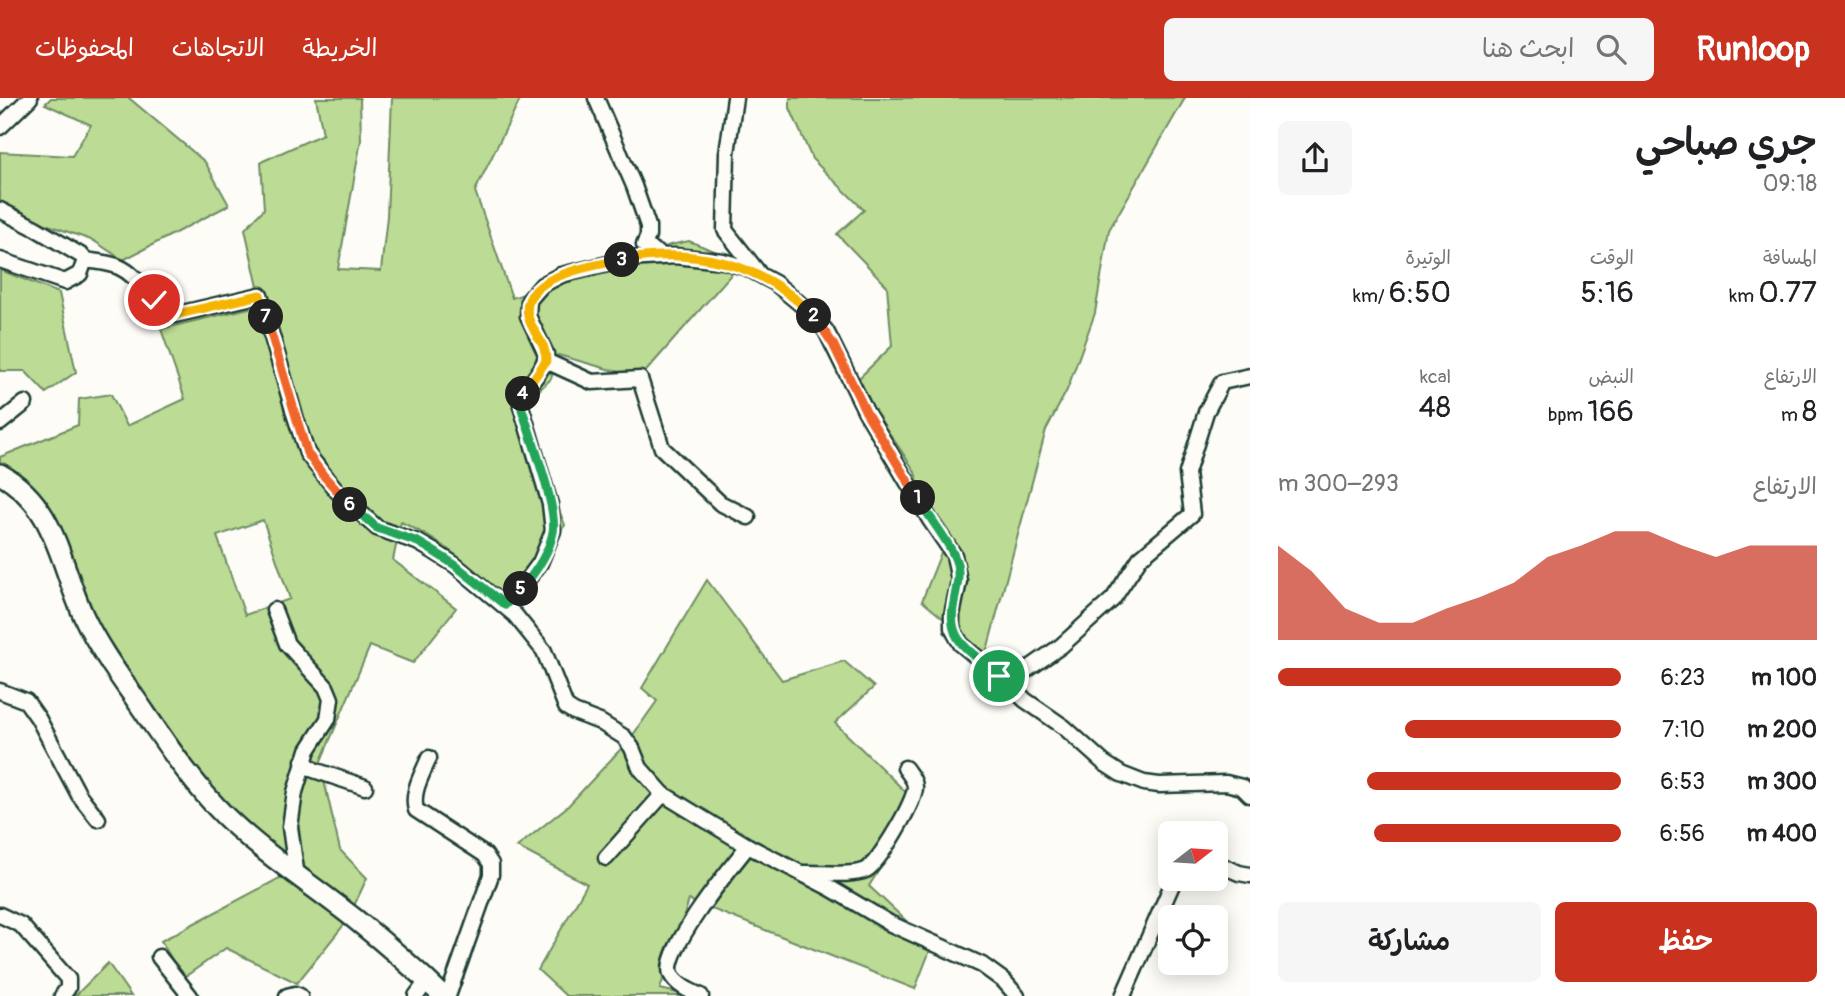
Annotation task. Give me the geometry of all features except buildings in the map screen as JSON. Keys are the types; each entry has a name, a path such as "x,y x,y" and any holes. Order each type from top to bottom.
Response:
{"main road":[{"path":"0,474 25,491 44,516 85,620 186,771 225,816 297,877 354,918 422,989 445,996"}],"street":[{"path":"0,127 30,98"},
{"path":"596,98 648,226 644,245 663,256"},
{"path":"735,98 727,153 725,230 761,276"},
{"path":"0,210 82,256 85,261"},
{"path":"505,605 540,563 554,531 550,504 521,406 524,392 546,361 545,348 528,316 529,300 542,285 561,275 604,264 663,256 723,261 775,284 799,303 826,331 866,412 954,555 959,581 952,628 961,644 1025,700 1064,727 1104,763 1121,774 1144,783 1159,785 1226,783 1242,788 1250,795"},
{"path":"0,260 65,282 80,274 85,261"},
{"path":"85,261 107,263 127,271 165,311 174,315 260,295 303,441 323,475 355,510 377,528 418,542 433,551 505,605 540,644 566,706 624,737 640,768 663,794 748,846 830,888 891,924 971,959 1002,989 1017,996"},
{"path":"546,361 592,382 640,379 662,448 720,503 748,517"},
{"path":"1008,683 1060,646 1113,599 1139,558 1192,514 1188,473 1206,412 1222,382 1250,376"},
{"path":"0,423 25,403"},
{"path":"274,610 287,644 326,687 331,699 328,719 303,761 295,792 290,827 297,877"},
{"path":"0,691 26,701 38,718 79,795 98,819"},
{"path":"429,758 415,791 413,800 416,810 485,855 491,864 491,875 445,996"},
{"path":"303,761 314,770 365,787"},
{"path":"800,873 851,873 864,871 874,865 914,795 913,779 905,768"},
{"path":"606,858 663,794"},
{"path":"701,996 675,981 669,972 669,961 690,923 748,846"},
{"path":"1228,868 1250,875"},
{"path":"1124,996 1169,891"},
{"path":"0,915 21,925 68,979 68,988 62,996"},
{"path":"159,957 191,996"},
{"path":"288,996 300,996"}],"green space":[{"path":"51,98 129,98 205,162 229,205 123,260 94,241 0,208 0,152 72,156 91,125 45,104"},
{"path":"316,98 360,98 361,140 338,269 381,271 387,216 392,98 521,98 475,191 512,298 689,241 742,262 640,378 558,355 551,379 519,409 565,525 508,601 458,557 401,522 393,560 456,608 413,663 370,646 320,763 340,850 367,878 347,921 297,983 226,948 183,978 161,941 295,870 216,804 82,621 33,501 0,476 0,457 78,425 79,399 111,394 127,426 185,399 161,329 262,305 245,229 264,209 261,162 323,134","holes":["263,520 290,599 245,615 217,536"]},
{"path":"790,98 1185,98 1109,230 1095,313 1067,390 1046,430 986,654 922,601 942,550 914,470 855,382 892,346 887,286 837,234 864,210 812,159 790,108"},
{"path":"0,270 59,293 76,372 46,393 25,371 0,371"},
{"path":"707,580 782,680 844,661 874,687 835,723 919,805 869,886 932,945 915,989 689,900 660,989 691,996 566,996 538,970 587,884 517,847 568,806 630,739 657,701 642,688"},
{"path":"108,963 131,996 75,996"}],"route":[{"path":"154,300 165,311 174,315 260,295 307,453 323,475 355,510 377,528 418,542 433,551 505,605 540,563 554,531 550,504 521,406 524,392 546,361 545,348 528,316 529,300 534,293 551,279 561,275 629,259 700,257 747,268 788,293 810,312 826,331 866,412 954,555 959,581 952,628 961,644 999,676"}]}
